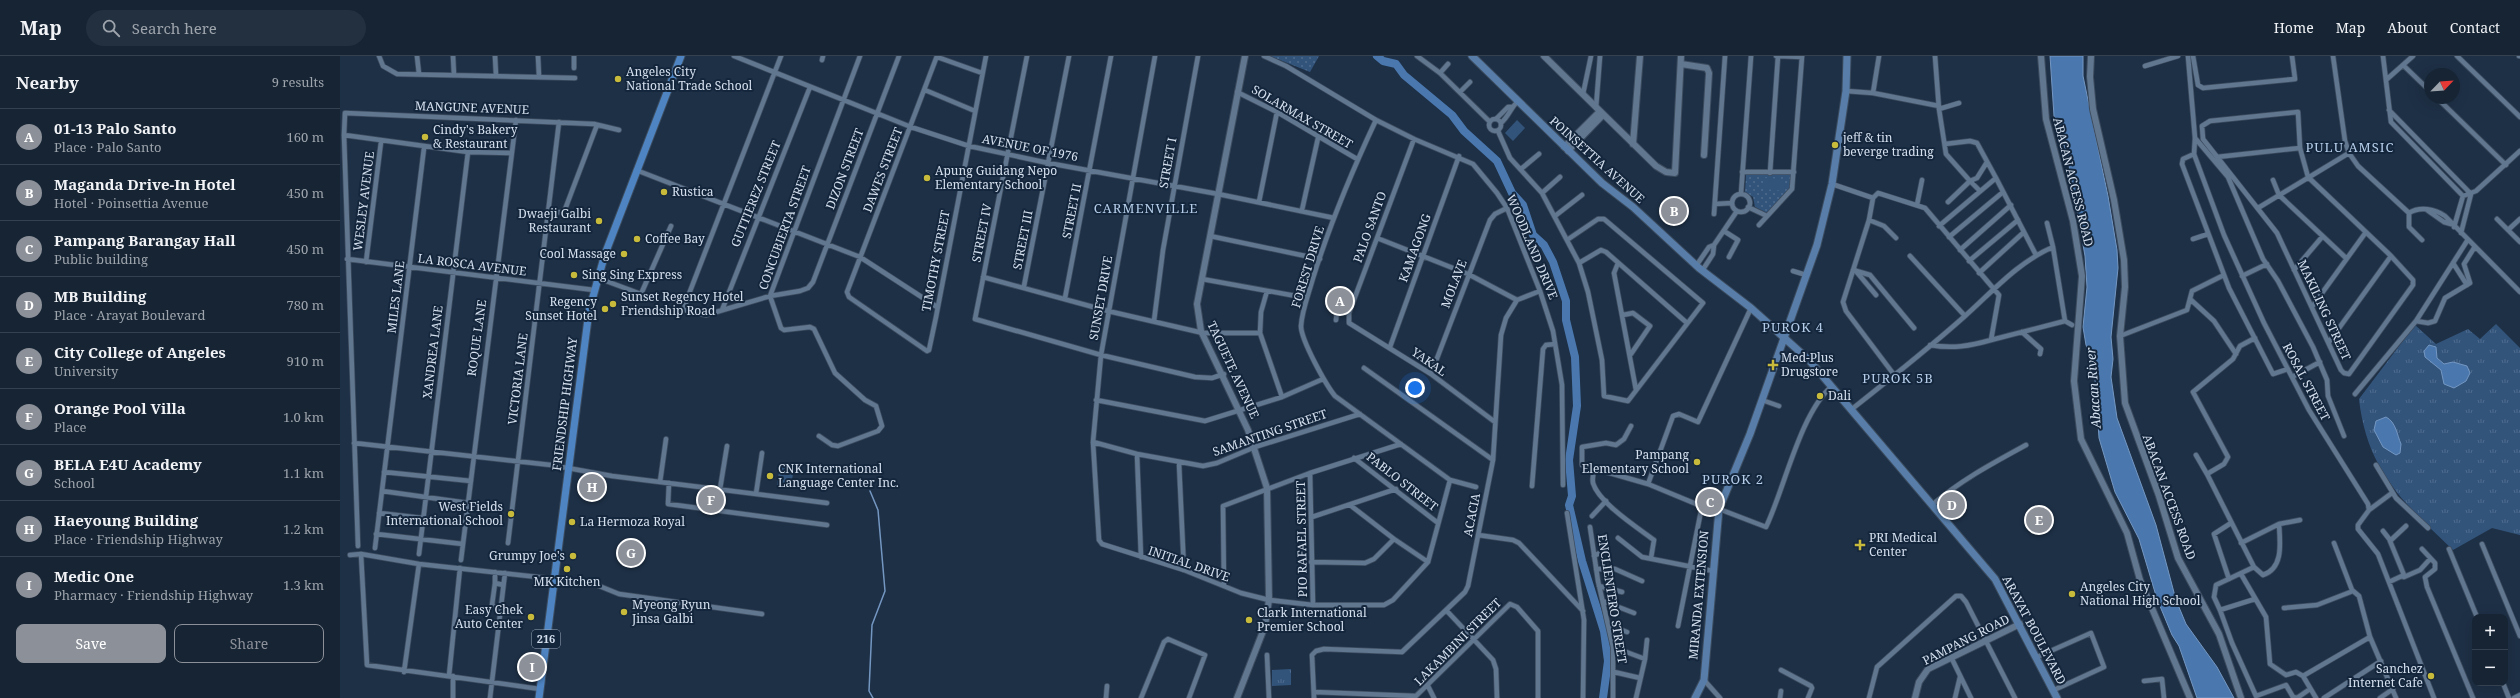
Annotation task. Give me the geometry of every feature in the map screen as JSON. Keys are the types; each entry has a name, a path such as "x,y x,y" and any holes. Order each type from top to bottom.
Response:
{"main road":[{"name":"FRIENDSHIP HIGHWAY","path":"539,698 584,338 594,290 636,170 680,56"},
{"name":"POINSETTIA AVENUE","path":"1472,56 1514,104 1696,266 1751,308 1785,338"},
{"name":"MIRANDA EXTENSION","path":"1695,698 1704,680 1718,511 1750,434 1817,245 1832,184 1846,91 1847,56"},
{"name":"ARAYAT BOULEVARD","path":"1785,338 1832,386 1995,579 2058,698"}],"street":[{"path":"379,56 389,71 397,74 496,75 574,78"},
{"path":"417,56 419,74"},
{"path":"453,56 454,75"},
{"path":"495,56 496,75"},
{"path":"538,56 539,76"},
{"path":"574,56 574,68"},
{"name":"AVENUE OF 1976","path":"735,56 911,127 969,146 1048,163 1302,210 1334,218"},
{"path":"770,296 706,315 684,309 781,56"},
{"name":"CONCUBIERTA STREET","path":"819,436 832,445 838,446 878,431 882,426 878,411 835,373 814,329 810,327 784,330 781,328 770,296 793,230 860,56"},
{"name":"DIZON STREET","path":"770,296 808,288 812,282 899,56"},
{"path":"937,56 982,73"},
{"name":"DAWES STREET","path":"927,351 849,298 847,292 937,56"},
{"name":"TIMOTHY STREET","path":"927,351 929,350 986,56"},
{"name":"STREET IV","path":"1027,56 975,320 1101,355"},
{"name":"STREET III","path":"1024,286 1069,56"},
{"name":"STREET II","path":"1065,298 1111,56"},
{"name":"SUNSET DRIVE","path":"1102,544 1099,540 1093,442 1096,400 1108,311 1155,56"},
{"name":"STREET I","path":"1154,321 1163,250 1198,56"},
{"name":"TAGUETE AVENUE","path":"1238,698 1265,626 1269,600 1267,488 1255,447 1239,408 1224,374 1202,333 1197,315 1197,304 1245,56"},
{"name":"WOODLAND DRIVE","path":"1264,56 1286,66 1376,120 1414,139 1459,156 1473,164 1482,173 1506,208 1548,312 1562,384 1563,485"},
{"path":"1419,56 1460,92 1490,122 1490,130 1498,131"},
{"path":"1544,56 1550,59 1656,166 1666,172 1675,173 1681,56"},
{"path":"1583,94 1591,56"},
{"path":"1566,149 1600,111 1600,56"},
{"path":"1634,144 1640,56"},
{"path":"1714,214 1725,56"},
{"path":"1741,194 1751,56"},
{"path":"1759,225 1791,193 1794,172 1802,57 1775,56"},
{"path":"1770,173 1778,56"},
{"path":"1872,93 1879,56"},
{"path":"1935,56 1939,108 1949,159 1980,191"},
{"name":"ABACAN ACCESS ROAD","path":"2041,56 2046,119 2073,221 2082,276 2074,381 2081,439 2127,533 2140,580 2190,698"},
{"name":"ABACAN ACCESS ROAD","path":"2091,56 2090,76 2094,110 2114,200 2124,260 2125,287 2120,336 2122,389 2129,419 2158,496 2178,558 2219,634 2241,698"},
{"path":"2144,66 2178,56"},
{"name":"ROSAL STREET","path":"2188,56 2196,138 2194,154 2224,235 2242,276 2312,416 2369,510"},
{"path":"2193,56 2198,85 2203,88 2295,79 2292,56"},
{"path":"2333,56 2345,141 2349,154 2358,166 2409,213 2409,227 2422,240"},
{"path":"2383,56 2389,110 2394,126 2463,196"},
{"path":"2386,80 2412,56"},
{"path":"2457,56 2520,117"},
{"path":"1440,74 1448,64"},
{"path":"1681,64 1707,68 1709,72 1704,155"},
{"path":"2403,65 2424,85"},
{"path":"1460,92 1470,82"},
{"name":"GUTTIEREZ STREET","path":"722,310 757,217 810,87"},
{"path":"925,90 975,111"},
{"path":"1846,91 1872,93 1939,108 1959,103"},
{"name":"SOLARMAX STREET","path":"1237,92 1277,112 1318,138 1357,159"},
{"path":"1490,122 1514,104"},
{"path":"1514,104 1511,113 1501,123 1498,131 1510,158 1542,193 1556,216 1567,240 1579,263 1588,292 1602,360 1604,396 1628,401 1703,303 1604,219 1598,219 1567,240"},
{"path":"2443,104 2506,165"},
{"path":"2389,110 2471,194"},
{"path":"1259,202 1277,112"},
{"name":"MAKILING STREET","path":"2300,148 2298,112 2210,121 2202,126 2203,139 2276,233 2341,370 2344,374 2349,374 2413,285 2411,277 2391,256 2308,177"},
{"name":"MANGUNE AVENUE","path":"344,135 345,113 559,122 597,125 619,130"},
{"path":"1496,119 1501,123"},
{"name":"ROQUE LANE","path":"461,560 516,120"},
{"name":"FOREST DRIVE","path":"1376,120 1357,159 1334,218 1307,298 1302,331 1322,379 1335,396 1450,480 1476,487"},
{"name":"VICTORIA LANE","path":"508,543 559,122"},
{"path":"548,213 564,212 597,125"},
{"path":"358,546 347,259 344,135 424,148 468,152 511,153"},
{"path":"1302,210 1318,138"},
{"path":"2196,138 2228,177 2266,264 2280,286 2320,362 2327,380 2330,403 2344,436"},
{"name":"PALO SANTO","path":"1349,323 1349,313 1414,139"},
{"path":"1946,144 1970,141 1977,143 2036,255"},
{"name":"WESLEY AVENUE","path":"366,262 381,142"},
{"name":"MILES LANE","path":"375,548 424,148"},
{"path":"2217,157 2300,148 2308,177"},
{"path":"2463,196 2471,194 2506,165 2520,151"},
{"name":"XANDREA LANE","path":"418,554 468,152"},
{"path":"1520,170 1539,154"},
{"path":"2194,154 2183,159 2182,164 2224,275 2273,374 2288,369"},
{"path":"2258,208 2349,154"},
{"name":"KAMAGONG","path":"1390,347 1459,156"},
{"path":"1948,202 1970,181 1977,178 1986,162"},
{"path":"636,170 860,257 937,307"},
{"path":"1742,172 1794,172"},
{"path":"1542,193 1560,177"},
{"path":"1939,226 1996,178"},
{"path":"1917,205 1922,180"},
{"path":"2273,180 2279,195 2346,258"},
{"path":"1832,184 1873,198"},
{"path":"1949,238 2003,192"},
{"path":"1895,376 1846,311 1843,302 1869,220 1873,198 1878,193 1925,208 1993,288 1999,297 1991,340"},
{"path":"1556,216 1582,194"},
{"path":"1732,203 1736,196 1741,194"},
{"path":"1741,194 1748,199 1748,207"},
{"path":"2461,234 2471,194"},
{"path":"2452,225 2460,208 2463,196"},
{"path":"1715,204 1732,203"},
{"path":"1732,203 1737,211"},
{"path":"1960,250 2011,205"},
{"path":"1748,207 1767,216"},
{"path":"1737,211 1742,212 1748,207"},
{"name":"MOLAVE","path":"1431,374 1468,274 1490,220 1495,214 1506,208"},
{"path":"2460,208 2467,209"},
{"path":"2409,213 2419,209 2441,213 2467,241 2520,292"},
{"path":"1702,270 1713,254 1714,245 1737,211"},
{"path":"2497,219 2520,242"},
{"path":"2508,230 2520,219"},
{"path":"1869,220 1884,226 1896,238"},
{"path":"1969,261 2018,220"},
{"path":"2047,223 2053,248 2065,321"},
{"path":"598,278 641,294 671,226"},
{"path":"1724,231 1738,240 1729,257"},
{"path":"1979,273 2024,232"},
{"path":"2312,307 2366,232"},
{"path":"2193,239 2208,234"},
{"path":"1210,236 1320,259"},
{"path":"2294,270 2322,237"},
{"path":"1377,238 1424,255 1468,274 1517,300 1540,291"},
{"path":"2355,394 2416,321 2467,241"},
{"path":"1696,266 1709,247 1714,245"},
{"path":"1852,409 1895,376 1965,316 1993,288 2036,255 2053,248"},
{"path":"2416,321 2428,323 2435,321 2445,298 2467,285 2471,280 2464,264 2474,248"},
{"path":"1579,263 1601,250 1687,323"},
{"path":"1910,256 1965,316"},
{"path":"2329,342 2391,256"},
{"name":"LA ROSCA AVENUE","path":"347,259 594,290"},
{"path":"1618,263 1614,273 1631,354 1636,390"},
{"path":"2453,263 2467,285"},
{"path":"2242,276 2266,264"},
{"path":"1854,270 1876,295"},
{"path":"1854,270 1870,275 1914,328"},
{"path":"1792,272 1806,275"},
{"path":"2120,336 2181,313 2189,306 2192,291 2224,275"},
{"path":"983,277 1024,286 1108,311 1202,333 1260,332"},
{"path":"1202,279 1307,298"},
{"path":"1267,291 1261,312 1260,332 1282,397"},
{"path":"2190,299 2214,321 2236,354"},
{"name":"ACACIA","path":"1314,692 1312,655 1320,649 1398,653 1405,650 1467,589 1493,460 1501,335 1506,318 1517,300"},
{"path":"1648,484 1673,416 1679,414 1698,422 1751,308"},
{"path":"1336,320 1337,311 1349,313"},
{"path":"1623,315 1633,313 1650,326 1631,354"},
{"path":"1930,345 1956,348 2065,321 2072,324"},
{"name":"YAKAL","path":"1349,323 1390,347 1431,374 1495,422"},
{"path":"2022,332 2041,349 2040,354"},
{"path":"2207,474 2224,464 2228,457 2193,392 2233,359 2240,346 2255,338"},
{"path":"1532,486 1543,349 1546,345 1555,344"},
{"path":"1101,355 1203,379 1224,374"},
{"path":"2292,377 2320,362"},
{"path":"1364,368 1493,460"},
{"path":"1096,400 1198,421 1206,421 1239,408 1282,397 1322,379"},
{"path":"1631,426 1624,439 1616,445 1606,443 1582,447 1582,465 1648,484 1702,506 1766,527 1808,422 1826,392 1832,386"},
{"path":"1762,400 1779,406"},
{"name":"SAMANTING STREET","path":"1093,442 1137,454 1179,463 1203,466 1217,463 1255,447 1360,414"},
{"path":"660,482 666,439"},
{"path":"354,444 568,468 660,482 827,504"},
{"path":"1224,586 1223,506 1267,488 1310,473 1401,444"},
{"path":"1932,505 1973,474 2026,445"},
{"path":"720,489 727,446"},
{"path":"756,494 762,453"},
{"path":"1137,454 1141,557"},
{"path":"2196,455 2241,543 2254,566 2263,575 2275,569 2279,556 2279,524"},
{"name":"PABLO STREET","path":"1354,458 1438,523"},
{"path":"1179,463 1184,570"},
{"path":"2376,465 2392,492 2428,528"},
{"path":"1595,468 1593,484 1606,501 1637,529 1654,540 1651,558"},
{"path":"384,472 471,481"},
{"name":"PIO RAFAEL STREET","path":"1310,473 1313,605"},
{"path":"1350,505 1394,539 1428,562 1450,480"},
{"path":"669,483 668,504 827,525"},
{"path":"1312,517 1396,489"},
{"path":"382,491 468,503"},
{"path":"2392,492 2369,510 2358,525 2358,529 2378,554 2434,698"},
{"path":"1592,516 1606,501"},
{"path":"1678,626 1702,506"},
{"path":"379,513 465,523"},
{"path":"1567,513 1583,611 1583,698"},
{"path":"2241,543 2279,524 2300,520"},
{"path":"2229,578 2214,534 2231,523"},
{"path":"2390,540 2406,526"},
{"name":"ENCLIENTERO STREET","path":"1590,527 1599,586 1609,625 1612,647 1614,672 1613,698"},
{"path":"2382,531 2390,540 2402,567 2404,577"},
{"path":"376,534 463,544"},
{"path":"1478,535 1513,540 1519,543 1583,611"},
{"path":"1618,538 1642,557 1713,571"},
{"path":"1311,562 1365,563 1374,559 1394,539"},
{"path":"2334,543 2353,591 2359,596 2370,637 2396,698"},
{"name":"INITIAL DRIVE","path":"1102,544 1184,570 1241,593 1269,600 1313,605 1388,603 1428,562"},
{"path":"2482,544 2520,636"},
{"path":"2422,548 2430,559 2434,561 2436,567 2425,577 2427,587 2473,698"},
{"path":"2449,549 2476,614"},
{"path":"1594,556 1605,550"},
{"path":"350,555 361,554 418,564 596,584 619,594 762,614"},
{"path":"361,554 366,663 370,666 404,672 451,676 540,689"},
{"path":"2389,582 2420,570 2430,559"},
{"path":"404,672 418,564"},
{"path":"2254,566 2240,574 2218,583 2214,588 2214,597 2232,643 2256,696 2286,685 2295,698 2310,689"},
{"path":"453,698 451,676 460,568"},
{"path":"1596,569 1615,569 1642,581"},
{"path":"495,572 492,605 501,608"},
{"path":"490,698 505,573"},
{"path":"2240,574 2266,617 2270,664 2286,675 2296,672 2305,675 2370,637"},
{"path":"495,583 503,585"},
{"path":"1599,586 1622,592"},
{"path":"2284,608 2317,605 2353,591"},
{"path":"1869,698 1877,667 1956,596 1961,596 1987,642 2015,698"},
{"path":"2220,610 2255,599"},
{"path":"1603,602 1634,613"},
{"name":"LAKAMBINI STREET","path":"1314,692 1410,697 1418,695 1508,605 1517,607 1538,631 1538,698"},
{"path":"1446,610 1496,664 1497,698"},
{"name":"PAMPANG ROAD","path":"1915,698 1924,673 2020,624"},
{"path":"1609,625 1627,632"},
{"path":"2037,657 2091,634 2104,667 2054,690"},
{"path":"1141,698 1164,642 1168,639 1205,655 1189,698"},
{"path":"1636,698 1648,640"},
{"path":"1612,647 1645,660"},
{"path":"1267,655 1269,698"},
{"path":"1952,659 1971,698"},
{"path":"2324,698 2381,661"},
{"path":"1781,670 1811,686 1812,688 1808,698"},
{"path":"1614,672 1640,678"},
{"path":"2305,675 2310,689 2316,698"},
{"path":"1955,698 1960,677"},
{"path":"2144,681 2162,679 2164,698"},
{"path":"1704,680 1720,698"},
{"path":"1106,698 1107,686"},
{"path":"1428,686 1434,698"},
{"path":"2504,686 2509,698"},
{"path":"2380,698 2393,690"},
{"path":"1780,698 1781,691"},
{"path":"1314,692 1314,698"},
{"path":"2514,698 2520,695"}],"green space":[{"path":"1270,56 1319,56 1310,72"},
{"path":"1517,120 1525,128 1513,141 1505,133"},
{"path":"1746,175 1791,175 1790,189 1767,213 1755,207 1753,197 1745,192"},
{"path":"1765,178 1785,179 1784,191 1765,189"},
{"path":"2496,324 2520,348 2520,535 2492,528 2453,550 2404,501 2379,466 2370,446 2363,424 2359,399 2415,325 2436,344 2468,329 2480,339"},
{"path":"780,465 794,467 791,487 777,485"},
{"path":"1291,669 1291,685 1272,686 1272,670"}],"shaded area":[{"path":"2050,56 2083,56 2083,76 2108,196 2117,250 2118,268 2111,337 2113,359 2111,377 2117,418 2156,525 2176,600 2186,624 2217,667 2234,698 2197,698 2179,646 2172,635 2157,599 2139,539 2115,492 2099,438 2094,364 2086,345 2083,327 2087,287 2085,256 2067,154 2054,116"},
{"path":"2429,345 2436,347 2437,358 2444,364 2453,362 2467,366 2470,373 2466,381 2454,388 2444,384 2441,370 2425,357 2424,351"},
{"path":"2386,417 2394,425 2401,444 2400,453 2396,455 2383,447 2374,430 2376,421"}],"waterway":[{"path":"1377,56 1383,61 1396,64 1404,75 1452,115 1464,131 1497,161 1512,193 1523,205 1533,235 1544,245 1553,262 1566,301 1566,320 1575,357 1577,406 1569,460 1572,496 1569,505 1582,561 1604,631 1608,661 1603,698"},
{"path":"870,491 878,510 885,591 872,625 869,691 873,698"}],"place":[{"name":"Angeles City National Trade School","path":"618,79"},
{"name":"Cindy's Bakery & Restaurant","path":"425,137"},
{"name":"jeff & tin beverge trading","path":"1835,145"},
{"name":"Apung Guidang Nepo Elementary School","path":"927,178"},
{"name":"Rustica","path":"664,192"},
{"name":"Maganda Drive-In Hotel","path":"1674,211"},
{"name":"Dwaeji Galbi Restaurant","path":"599,221"},
{"name":"Coffee Bay","path":"637,239"},
{"name":"Cool Massage","path":"624,254"},
{"name":"Sing Sing Express","path":"574,275"},
{"name":"01-13 Palo Santo","path":"1340,301"},
{"name":"Sunset Regency Hotel Friendship Road","path":"613,304"},
{"name":"Regency Sunset Hotel","path":"605,309"},
{"name":"Med-Plus Drugstore","path":"1773,365"},
{"name":"Dali","path":"1820,396"},
{"name":"Pampang Elementary School","path":"1697,462"},
{"name":"CNK International Language Center Inc.","path":"770,476"},
{"name":"Haeyoung Building","path":"592,487"},
{"name":"Orange Pool Villa","path":"711,500"},
{"name":"Pampang Barangay Hall","path":"1710,502"},
{"name":"MB Building","path":"1952,505"},
{"name":"West Fields International School","path":"511,514"},
{"name":"City College of Angeles","path":"2039,520"},
{"name":"La Hermoza Royal","path":"572,522"},
{"name":"PRI Medical Center","path":"1860,545"},
{"name":"BELA E4U Academy","path":"631,553"},
{"name":"Grumpy Joe's","path":"573,556"},
{"name":"MK Kitchen","path":"567,569"},
{"name":"Angeles City National High School","path":"2072,594"},
{"name":"Myeong Ryun Jinsa Galbi","path":"624,612"},
{"name":"Easy Chek Auto Center","path":"531,617"},
{"name":"Clark International Premier School","path":"1249,620"},
{"name":"Medic One","path":"532,667"},
{"name":"Sanchez Internet Cafe","path":"2431,676"}],"district":[{"name":"PULU AMSIC","path":"2350,147"},
{"name":"CARMENVILLE","path":"1146,208"},
{"name":"PUROK 4","path":"1793,327"},
{"name":"PUROK 5B","path":"1898,378"},
{"name":"PUROK 2","path":"1733,479"}],"water label":[{"name":"Abacan River","path":"2093,388"}]}
